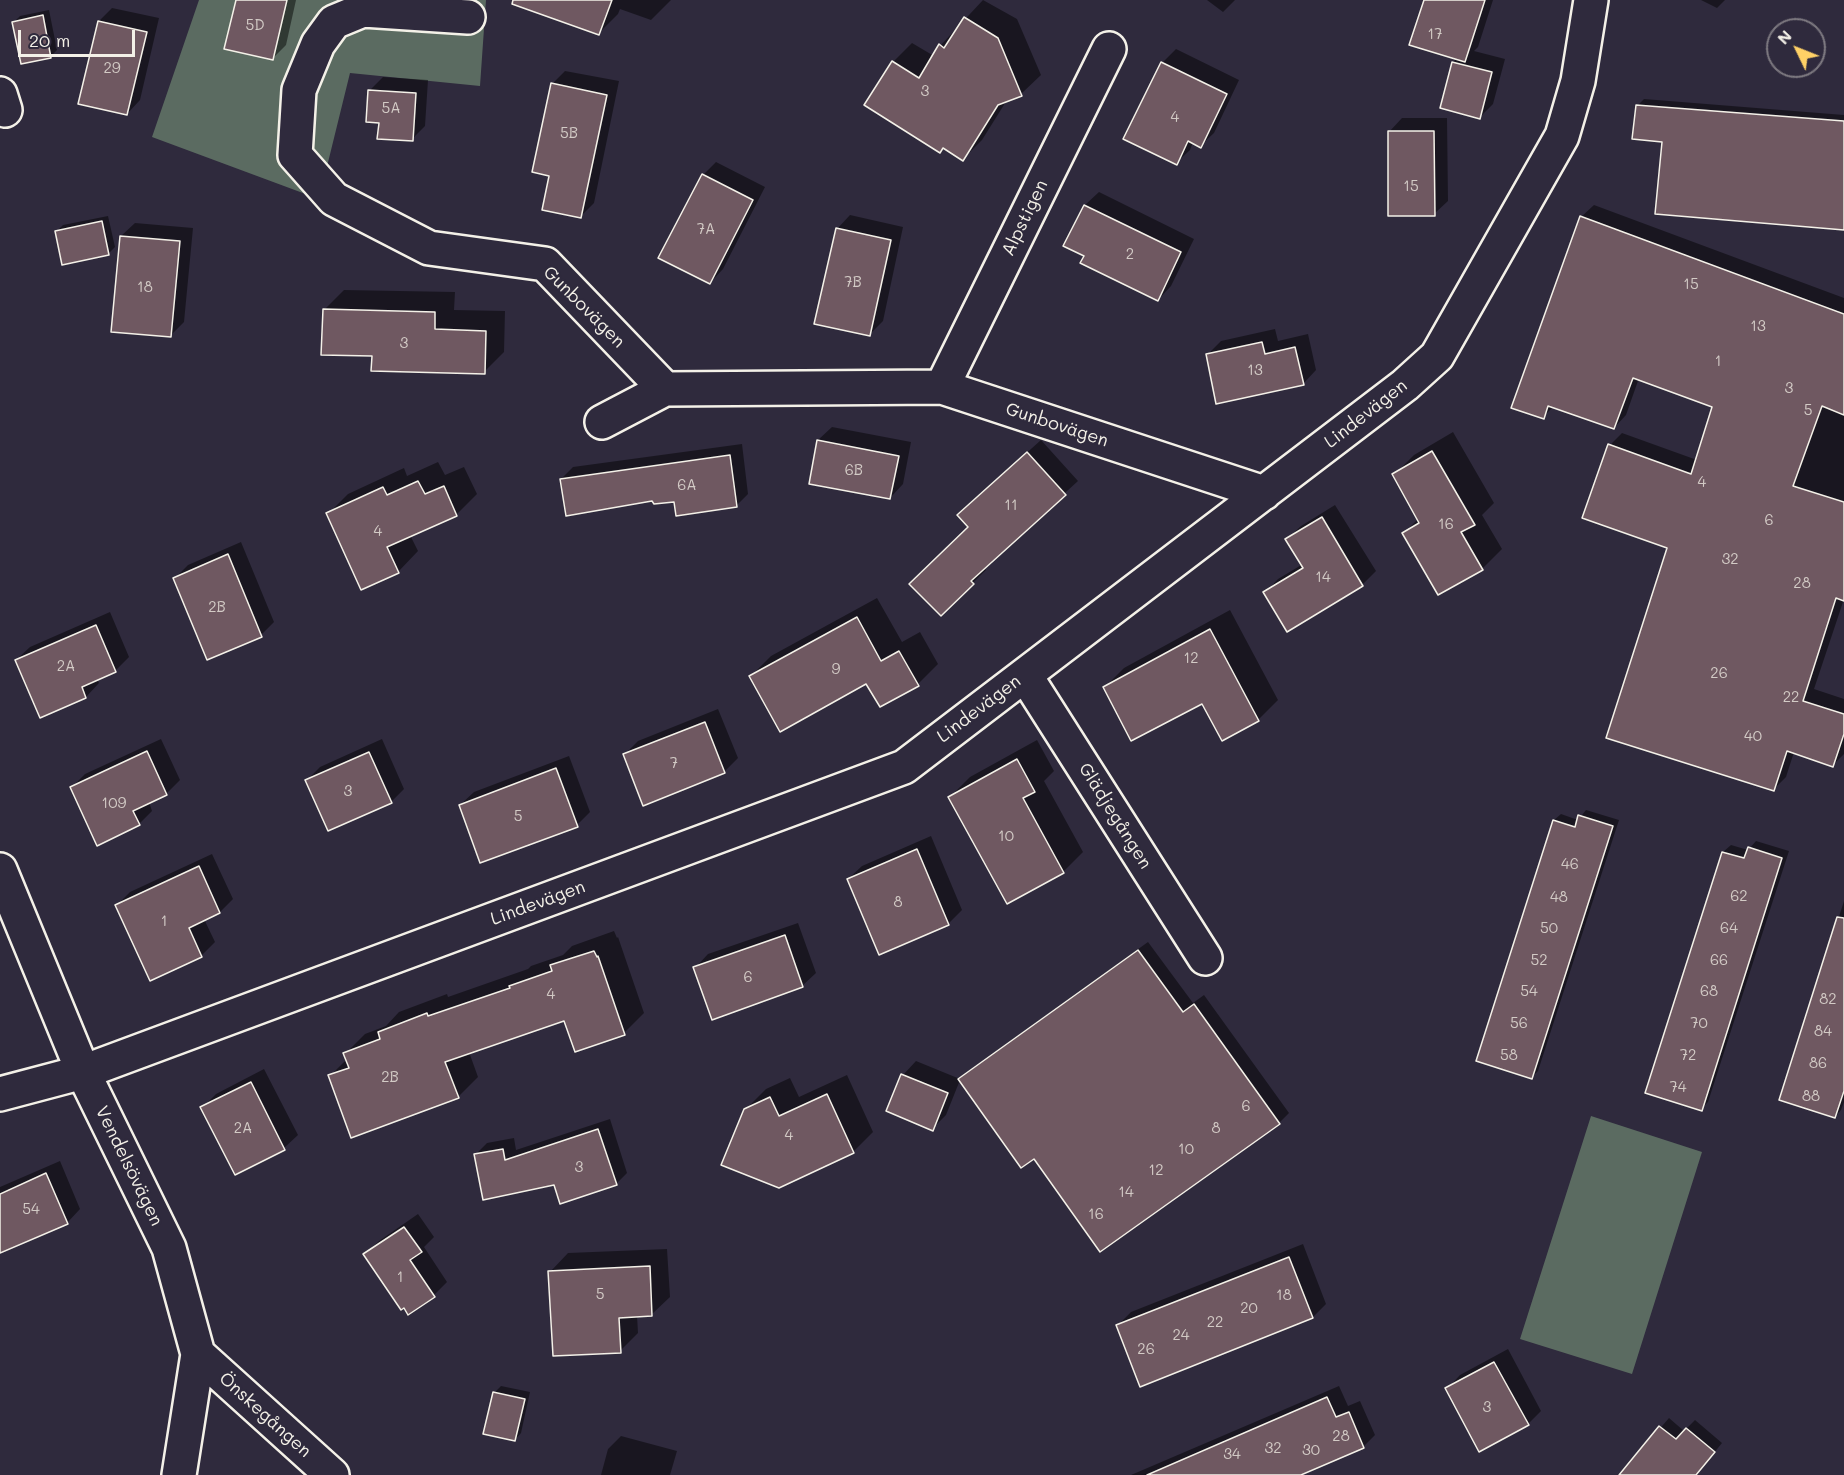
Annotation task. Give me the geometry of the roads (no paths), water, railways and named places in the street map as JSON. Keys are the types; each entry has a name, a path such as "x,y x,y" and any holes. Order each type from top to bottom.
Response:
{"street":[{"name":"Lindevägen","path":"0,1094 83,1072 904,767 1405,385 1437,356 1562,136 1578,81 1591,0"},
{"name":"Gunbovägen","path":"468,17 363,10 334,22 318,44 299,90 295,154 334,199 429,248 545,264 665,389"},
{"name":"Alpstigen","path":"942,387 1109,49"},
{"name":"Gunbovägen","path":"602,422 665,389 942,387 1264,493"},
{"name":"Glädjegången","path":"1025,675 1205,958"},
{"name":"Vendelsövägen","path":"0,870 83,1072 169,1248 198,1354 179,1475"},
{"name":"Önskegången","path":"198,1354 332,1475"}]}
